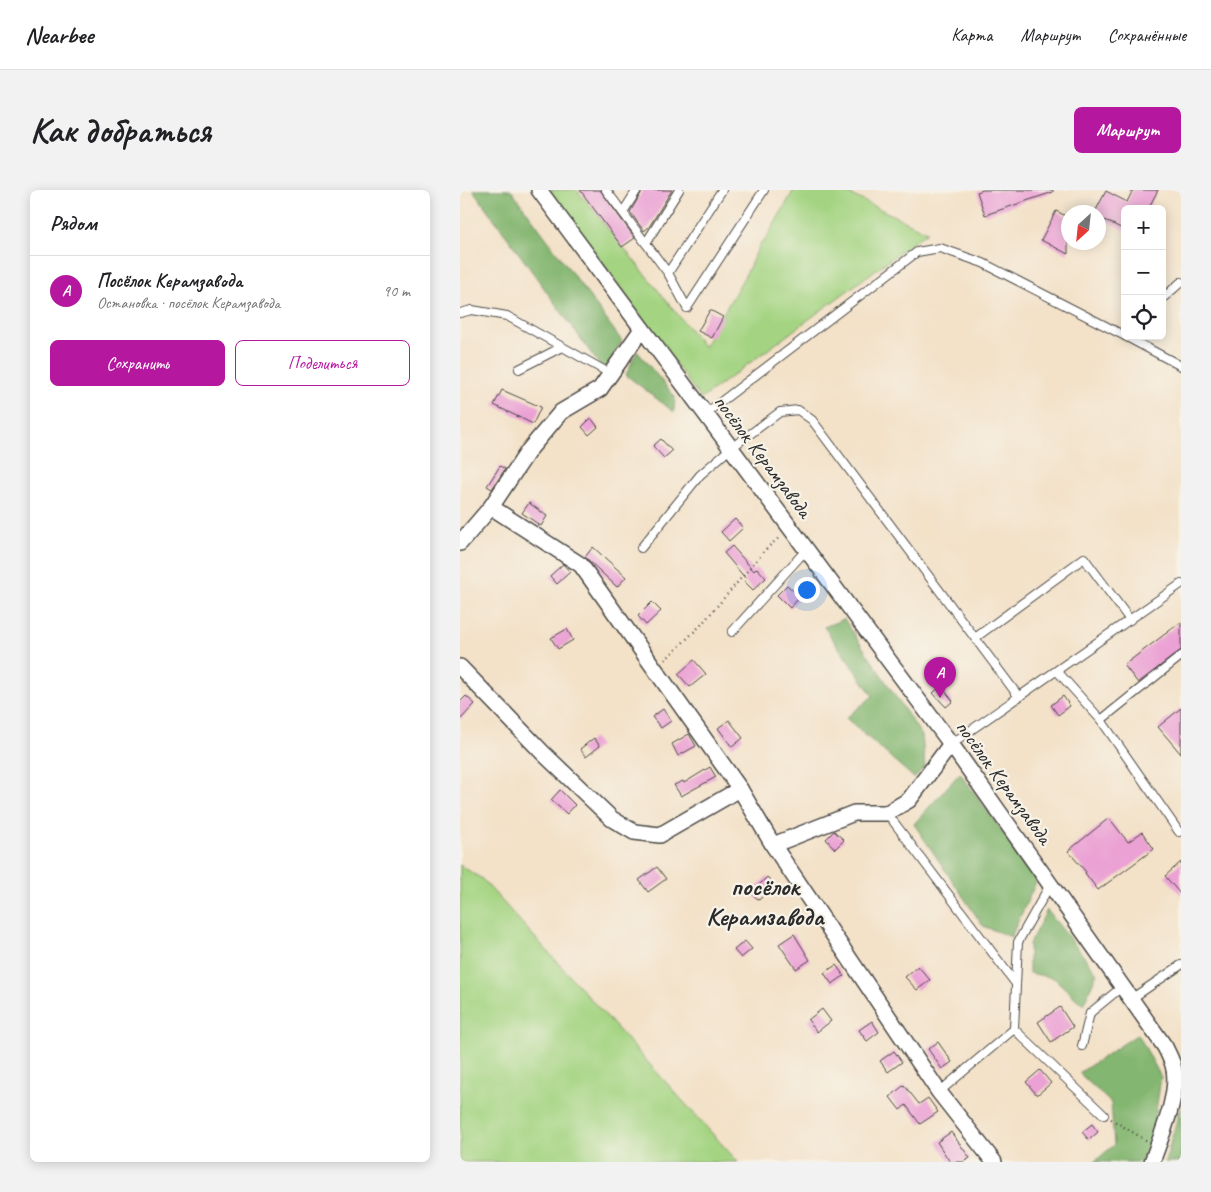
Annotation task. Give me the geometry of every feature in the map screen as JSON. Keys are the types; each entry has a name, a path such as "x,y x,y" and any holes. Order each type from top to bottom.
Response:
{"street":[{"name":"посёлок Керамзавода","path":"538,190 951,744 1177,1062 1175,1093 1154,1155"},
{"path":"460,542 491,508 529,450 561,412 600,389 642,329"},
{"path":"491,508 581,566 740,789 772,845 939,1092 994,1162"},
{"path":"460,667 543,753 612,819 634,832 660,835 740,789"},
{"path":"772,845 854,813 887,814 909,800 951,744"}],"lane":[{"path":"606,190 668,273 687,308 764,190"},
{"path":"623,212 637,190"},
{"path":"646,243 679,190"},
{"path":"668,273 722,190"},
{"path":"705,414 916,252 940,248 983,263 1121,334"},
{"path":"1166,295 1181,282"},
{"path":"460,313 472,310 507,316 611,374"},
{"path":"1132,340 1181,366"},
{"path":"519,369 562,348"},
{"path":"641,548 700,475 730,448 780,412 798,410 812,420 1019,697"},
{"path":"732,632 806,550"},
{"path":"975,638 1084,558 1130,620"},
{"path":"951,744 1181,584"},
{"path":"1101,720 1181,656"},
{"path":"1057,671 1101,720 1179,832"},
{"path":"887,814 1016,984"},
{"path":"939,1092 1014,1029 1018,942 1051,883"},
{"path":"1132,999 1181,965"},
{"path":"1082,1046 1090,1013 1123,986"},
{"path":"1014,1029 1104,1115"}],"path":[{"path":"655,669 700,626 767,548 790,528"},
{"path":"1104,1115 1154,1155"}],"green space":[{"path":"473,190 511,190 622,341 604,371"},
{"path":"550,190 577,190 704,347 747,272 761,242 764,242 794,190 841,190 927,232 701,399"},
{"path":"637,351 675,397 674,412 626,375"},
{"path":"844,619 922,736 925,767 914,778 846,718 873,696 824,627"},
{"path":"960,773 1037,880 1011,937 983,926 914,824"},
{"path":"460,865 482,879 738,1162 460,1162"},
{"path":"1047,910 1097,973 1083,1005 1054,978 1029,973 1029,944"},
{"path":"1138,1034 1161,1077 1153,1132 1142,1162 1094,1162 1114,1145 1111,1103 1079,1073"},
{"path":"1180,1108 1181,1162 1165,1162"}],"building":[{"path":"580,190 600,190 635,238 622,247"},
{"path":"643,190 672,190 649,227 644,231 630,212"},
{"path":"983,190 1053,190 1053,192 985,215 977,192"},
{"path":"1133,190 1158,190 1150,205 1121,205 1121,228 1106,221 1106,205 1099,205 1106,191 1127,202"},
{"path":"1056,211 1061,214 1061,250 1068,250 1068,254 1041,240"},
{"path":"710,310 723,317 712,338 698,331"},
{"path":"502,390 541,407 533,424 494,405"},
{"path":"591,418 598,427 589,435 582,427"},
{"path":"661,439 672,451 664,458 653,446"},
{"path":"500,466 505,469 492,489 487,486"},
{"path":"529,503 547,516 541,526 522,513"},
{"path":"735,519 743,528 729,541 721,532"},
{"path":"732,546 754,571 757,568 766,578 753,590 744,581 746,579 724,553"},
{"path":"593,547 626,577 617,587 585,557"},
{"path":"563,564 570,572 557,584 550,576"},
{"path":"787,585 800,597 790,608 777,595"},
{"path":"652,602 661,611 646,625 638,616"},
{"path":"1181,622 1181,650 1138,683 1124,665"},
{"path":"567,629 573,640 558,649 551,638"},
{"path":"694,660 706,674 690,687 678,674"},
{"path":"941,686 953,701 946,707 933,693"},
{"path":"466,696 475,704 460,720 460,702"},
{"path":"1063,696 1070,706 1058,715 1051,705"},
{"path":"1181,708 1181,754 1158,727"},
{"path":"663,709 671,721 661,728 652,717"},
{"path":"729,720 743,738 732,747 718,728"},
{"path":"689,734 696,746 678,756 672,744"},
{"path":"594,738 600,746 586,757 580,749"},
{"path":"710,767 716,777 681,796 674,785 683,781 684,783"},
{"path":"560,790 575,805 567,814 551,800"},
{"path":"1109,818 1128,842 1142,832 1154,849 1098,890 1068,851"},
{"path":"834,831 844,840 835,849 826,839"},
{"path":"1181,862 1181,895 1165,876"},
{"path":"657,867 666,879 648,892 639,880"},
{"path":"767,877 775,884 759,900 751,893"},
{"path":"794,934 810,960 796,969 779,944"},
{"path":"745,941 752,949 741,958 734,950"},
{"path":"836,965 844,976 832,984 824,973"},
{"path":"918,966 930,980 917,990 905,977"},
{"path":"1060,1007 1073,1027 1051,1042 1038,1022"},
{"path":"822,1009 831,1021 817,1032 808,1020"},
{"path":"872,1021 879,1032 867,1041 859,1030"},
{"path":"938,1042 952,1062 942,1069 928,1049"},
{"path":"894,1051 902,1062 888,1072 880,1061"},
{"path":"1040,1070 1051,1083 1037,1095 1026,1082"},
{"path":"904,1085 919,1104 928,1098 938,1112 920,1124 906,1105 900,1110 890,1097"},
{"path":"1092,1124 1098,1132 1089,1140 1082,1132"},
{"path":"951,1132 970,1158 963,1162 950,1162 937,1142"}],"place":[{"name":"Посёлок Керамзавода","path":"940,698"}],"district":[{"name":"посёлок Керамзавода","path":"765,900"}]}
